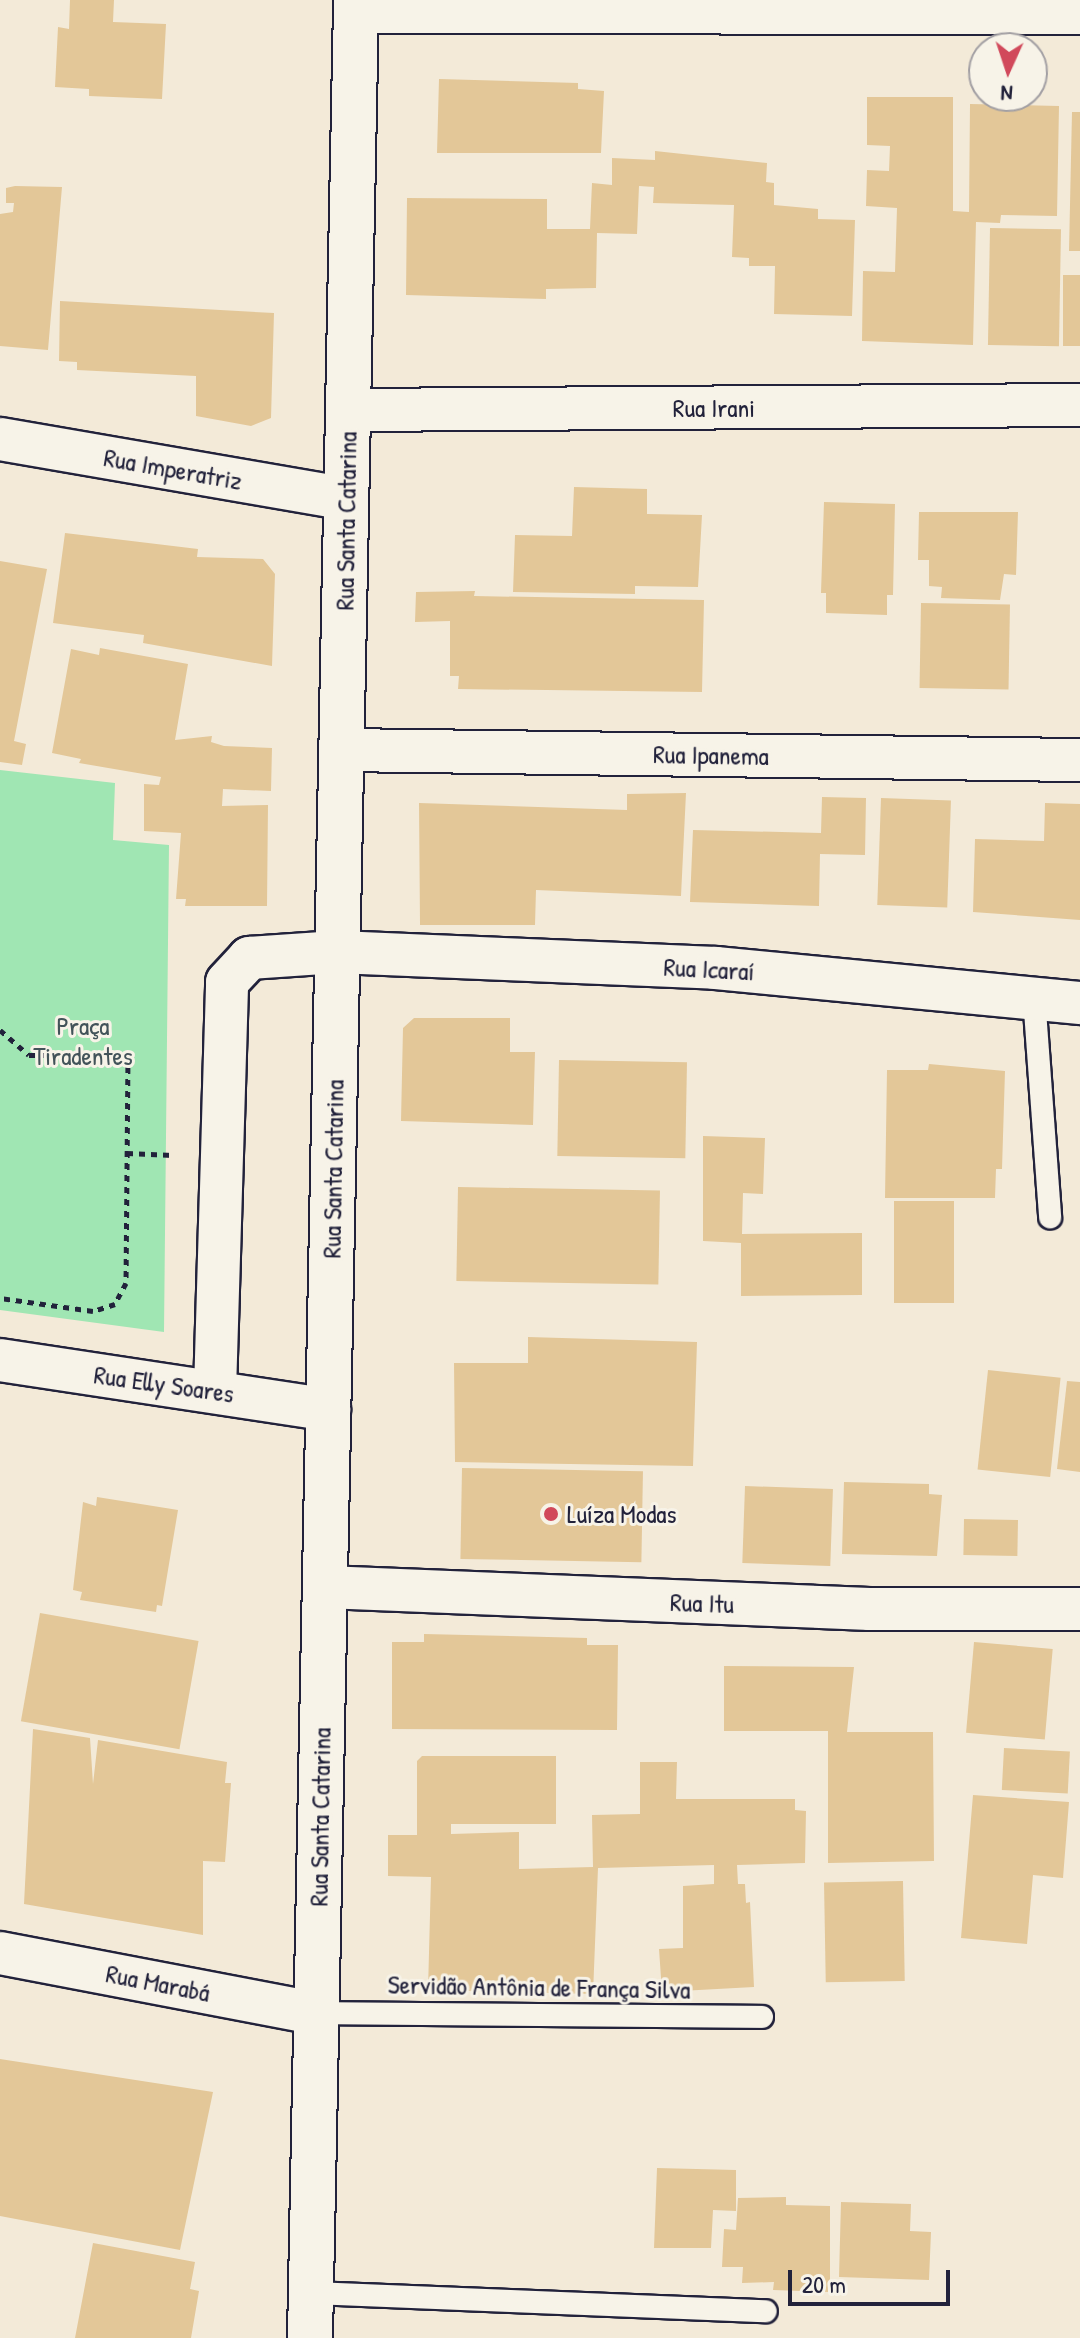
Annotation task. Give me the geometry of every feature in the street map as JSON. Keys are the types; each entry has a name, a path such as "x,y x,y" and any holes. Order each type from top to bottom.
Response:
{"main road":[{"name":"Rua Santa Catarina","path":"310,2338 356,6"}],"street":[{"path":"356,6 1080,13"},
{"name":"Rua Irani","path":"348,410 1080,405"},
{"name":"Rua Imperatriz","path":"0,439 346,499"},
{"name":"Rua Ipanema","path":"342,750 1080,760"},
{"name":"Rua Icaraí","path":"215,1391 227,982 249,958 337,952 716,968 1080,1003"},
{"name":"Rua Elly Soares","path":"0,1360 329,1410"},
{"name":"Rua Itu","path":"325,1587 870,1609 1080,1609"},
{"name":"Rua Marabá","path":"0,1953 316,2013"}],"lane":[{"path":"1034,997 1050,1217"},
{"name":"Servidão Antônia de França Silva","path":"316,2013 762,2017"},
{"path":"311,2293 766,2311"}],"path":[{"path":"0,1030 29,1055 128,1055 126,1283 115,1304 93,1311 0,1298"}],"green space":[{"name":"Praça Tiradentes","path":"0,770 115,783 113,840 169,845 164,1332 0,1310"}],"building":[{"path":"70,0 114,0 113,22 166,24 162,99 89,96 89,89 55,87 58,27 69,29"},
{"path":"439,79 578,83 578,89 604,91 601,153 437,153"},
{"path":"867,97 953,97 953,211 969,212 970,112 1048,112 1048,106 1059,106 1057,216 1001,215 1000,223 976,222 973,345 862,341 863,271 895,272 897,208 866,206 867,170 889,171 890,146 867,145"},
{"path":"1072,112 1080,112 1080,251 1069,251"},
{"path":"655,151 767,163 766,182 774,183 774,205 818,209 818,219 855,220 852,316 774,314 775,266 749,266 749,258 732,257 734,205 653,203 654,187 639,186 637,234 597,233 596,288 546,289 546,299 406,295 407,198 547,199 547,229 590,229 592,183 612,185 612,158 655,160"},
{"path":"62,187 48,350 0,346 0,214 13,212 14,203 6,203 6,188"},
{"path":"990,228 1061,229 1059,346 988,345"},
{"path":"1063,275 1080,275 1080,346 1063,346"},
{"path":"60,301 274,313 271,418 251,426 196,416 196,376 77,370 77,362 59,361"},
{"path":"574,487 647,489 647,514 702,515 698,587 635,586 635,594 513,592 515,535 572,536"},
{"path":"824,502 895,504 893,595 887,595 887,615 826,613 826,593 821,593"},
{"path":"919,512 1018,512 1016,575 1004,574 1000,600 941,598 942,587 929,586 929,560 918,560"},
{"path":"65,533 198,549 197,557 263,559 275,574 272,666 143,643 144,635 53,623"},
{"path":"0,561 47,569 14,741 26,744 22,765 0,762"},
{"path":"475,591 474,596 704,600 702,692 458,689 459,676 450,676 450,621 415,622 416,592"},
{"path":"921,603 1010,605 1009,690 920,688"},
{"path":"100,648 188,664 175,740 212,736 211,742 224,746 272,748 271,791 223,789 222,806 268,805 267,906 185,906 186,899 176,899 181,833 144,831 144,784 159,785 161,777 79,763 81,759 52,753 71,649 99,655"},
{"path":"686,793 681,896 536,890 535,925 420,925 419,803 627,810 627,794"},
{"path":"822,797 866,798 865,855 820,854 819,906 690,902 693,830 821,833"},
{"path":"881,798 951,800 947,907 877,905"},
{"path":"1045,803 1080,804 1080,920 973,912 975,839 1044,841"},
{"path":"414,1018 510,1018 510,1052 535,1052 533,1125 401,1121 403,1028"},
{"path":"559,1060 687,1062 685,1158 557,1156"},
{"path":"929,1064 1005,1071 1002,1169 996,1169 995,1198 885,1198 887,1070 928,1070"},
{"path":"703,1136 765,1138 763,1194 743,1193 742,1234 862,1233 862,1295 741,1296 741,1243 703,1241"},
{"path":"458,1187 660,1191 658,1285 456,1281"},
{"path":"894,1201 954,1201 954,1303 894,1303"},
{"path":"528,1337 697,1342 693,1466 455,1462 454,1363 528,1363"},
{"path":"988,1370 1061,1378 1050,1477 978,1469"},
{"path":"1067,1381 1080,1382 1080,1472 1057,1469"},
{"name":"Luíza Modas","path":"462,1468 643,1471 641,1562 460,1559"},
{"path":"844,1482 929,1484 929,1494 942,1495 937,1556 842,1554"},
{"path":"745,1486 833,1489 830,1566 742,1563"},
{"path":"97,1497 178,1510 162,1606 157,1605 156,1612 80,1600 82,1592 73,1590 83,1502 96,1506"},
{"path":"964,1519 1018,1520 1017,1556 963,1555"},
{"path":"40,1613 199,1641 179,1749 21,1721"},
{"path":"424,1634 587,1638 587,1645 618,1645 617,1730 392,1729 392,1642 424,1642"},
{"path":"974,1642 1053,1649 1045,1740 966,1733"},
{"path":"724,1666 854,1667 847,1732 933,1732 934,1861 828,1863 828,1731 724,1731"},
{"path":"33,1729 90,1738 93,1784 98,1740 227,1762 225,1783 231,1783 225,1862 203,1861 203,1935 24,1904"},
{"path":"1004,1748 1070,1751 1068,1793 1002,1790"},
{"path":"422,1756 556,1756 556,1824 451,1824 451,1834 519,1832 519,1869 593,1867 592,1815 640,1814 640,1762 677,1762 676,1799 795,1799 795,1810 806,1811 805,1863 737,1865 738,1884 745,1884 746,1903 750,1902 754,1987 662,1992 659,1949 683,1948 683,1886 714,1884 714,1865 598,1868 593,1994 428,1990 431,1877 388,1876 388,1835 417,1835 417,1761"},
{"path":"973,1795 1069,1802 1063,1878 1033,1875 1027,1944 961,1938"},
{"path":"903,1881 905,1981 826,1982 824,1882"},
{"path":"0,2059 213,2092 180,2250 0,2216"},
{"path":"657,2168 736,2170 736,2211 713,2210 711,2248 654,2248"},
{"path":"786,2197 786,2205 830,2206 830,2292 773,2290 774,2282 742,2283 743,2267 722,2267 724,2229 736,2230 738,2198"},
{"path":"841,2202 911,2204 910,2231 931,2232 929,2280 839,2277"},
{"path":"93,2243 195,2262 190,2289 199,2291 191,2338 75,2338"}],"place":[{"name":"Luíza Modas","path":"551,1514"}]}
